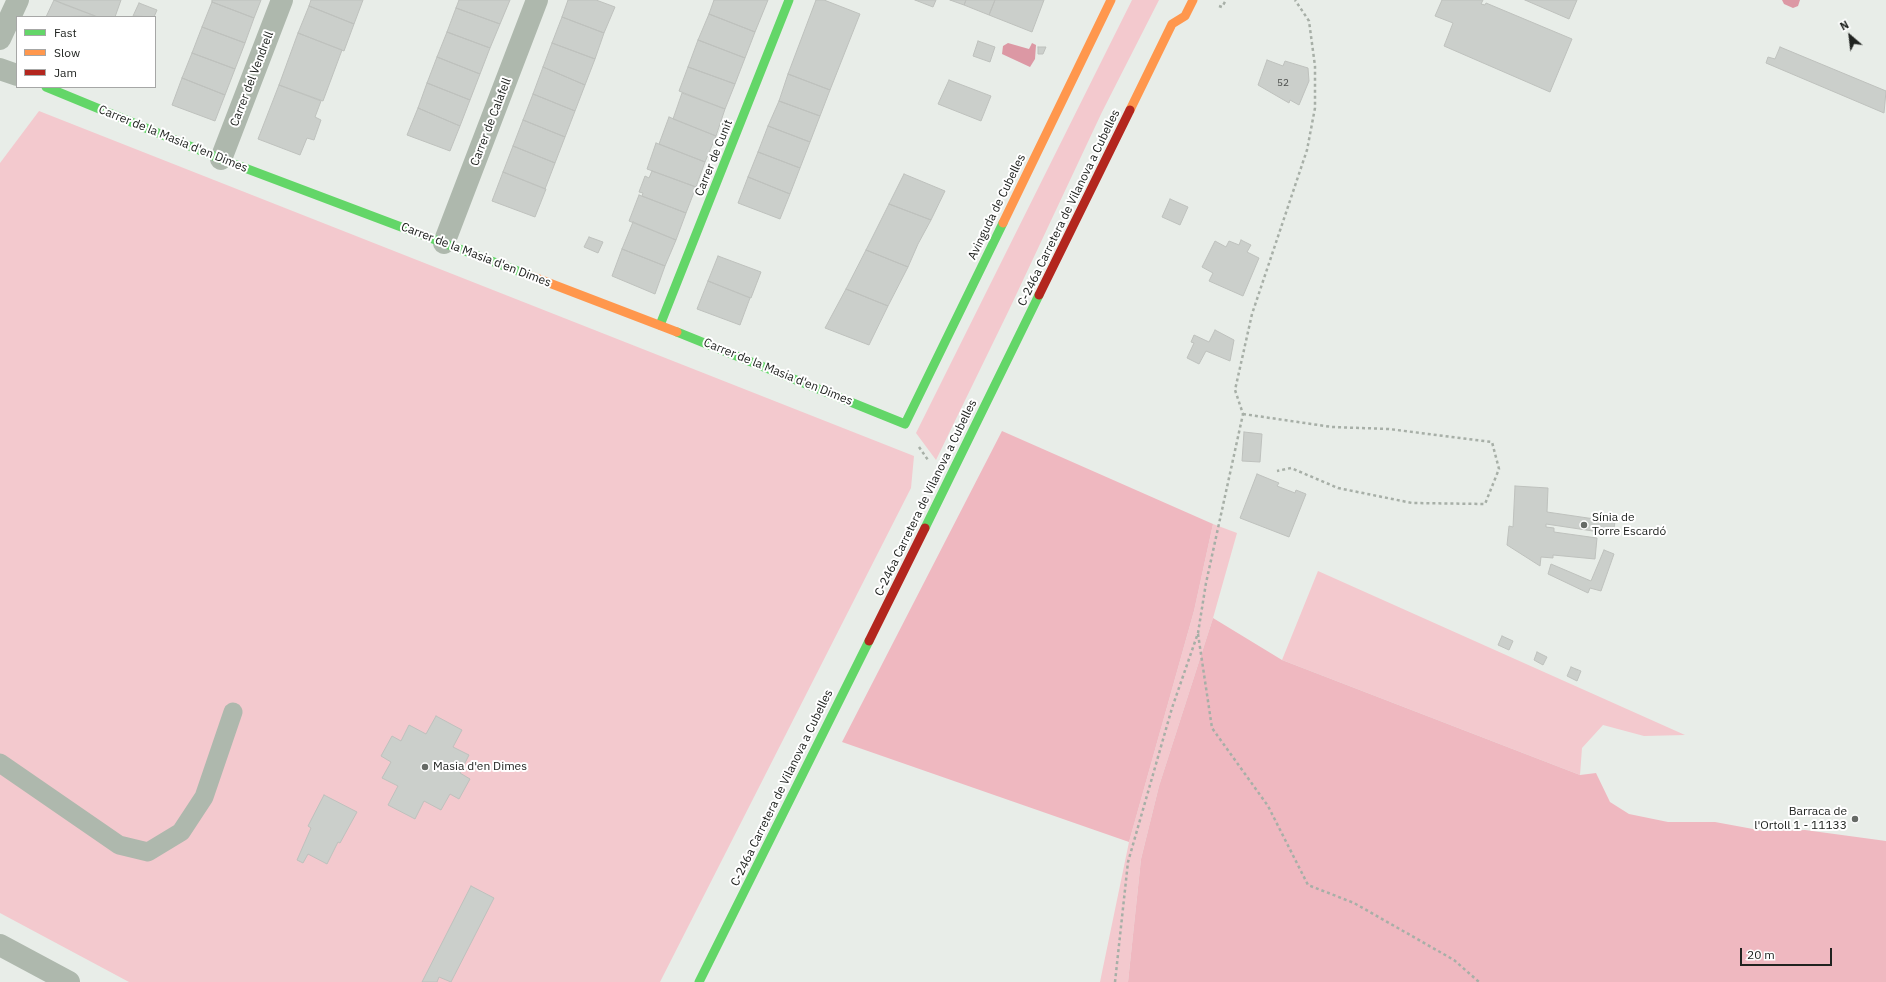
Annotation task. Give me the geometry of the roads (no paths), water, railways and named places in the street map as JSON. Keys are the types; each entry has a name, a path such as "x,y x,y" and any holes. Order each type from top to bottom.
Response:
{"street":[{"path":"0,39 18,0"},
{"name":"Carrer del Vendrell","path":"221,159 282,0"},
{"name":"Carrer de Calafell","path":"444,243 537,0"},
{"name":"Carrer de Cunit","path":"660,325 790,0"},
{"name":"Avinguda de Cubelles","path":"905,424 1111,0"},
{"name":"C-246a Carretera de Vilanova a Cubelles","path":"699,982 945,487 1170,20 1185,16 1193,0"},
{"path":"0,69 16,75"},
{"name":"Carrer de la Masia d'en Dimes","path":"48,88 221,159 660,325 905,424"},
{"path":"0,945 70,982"}],"lane":[{"path":"0,762 119,845 148,852 181,832 204,797 233,712"}],"place":[{"name":"Sínia de Torre Escardó","path":"1584,525"},
{"name":"Masia d'en Dimes","path":"425,767"},
{"name":"Barraca de l'Ortoll 1 - 11133","path":"1855,819"}]}
